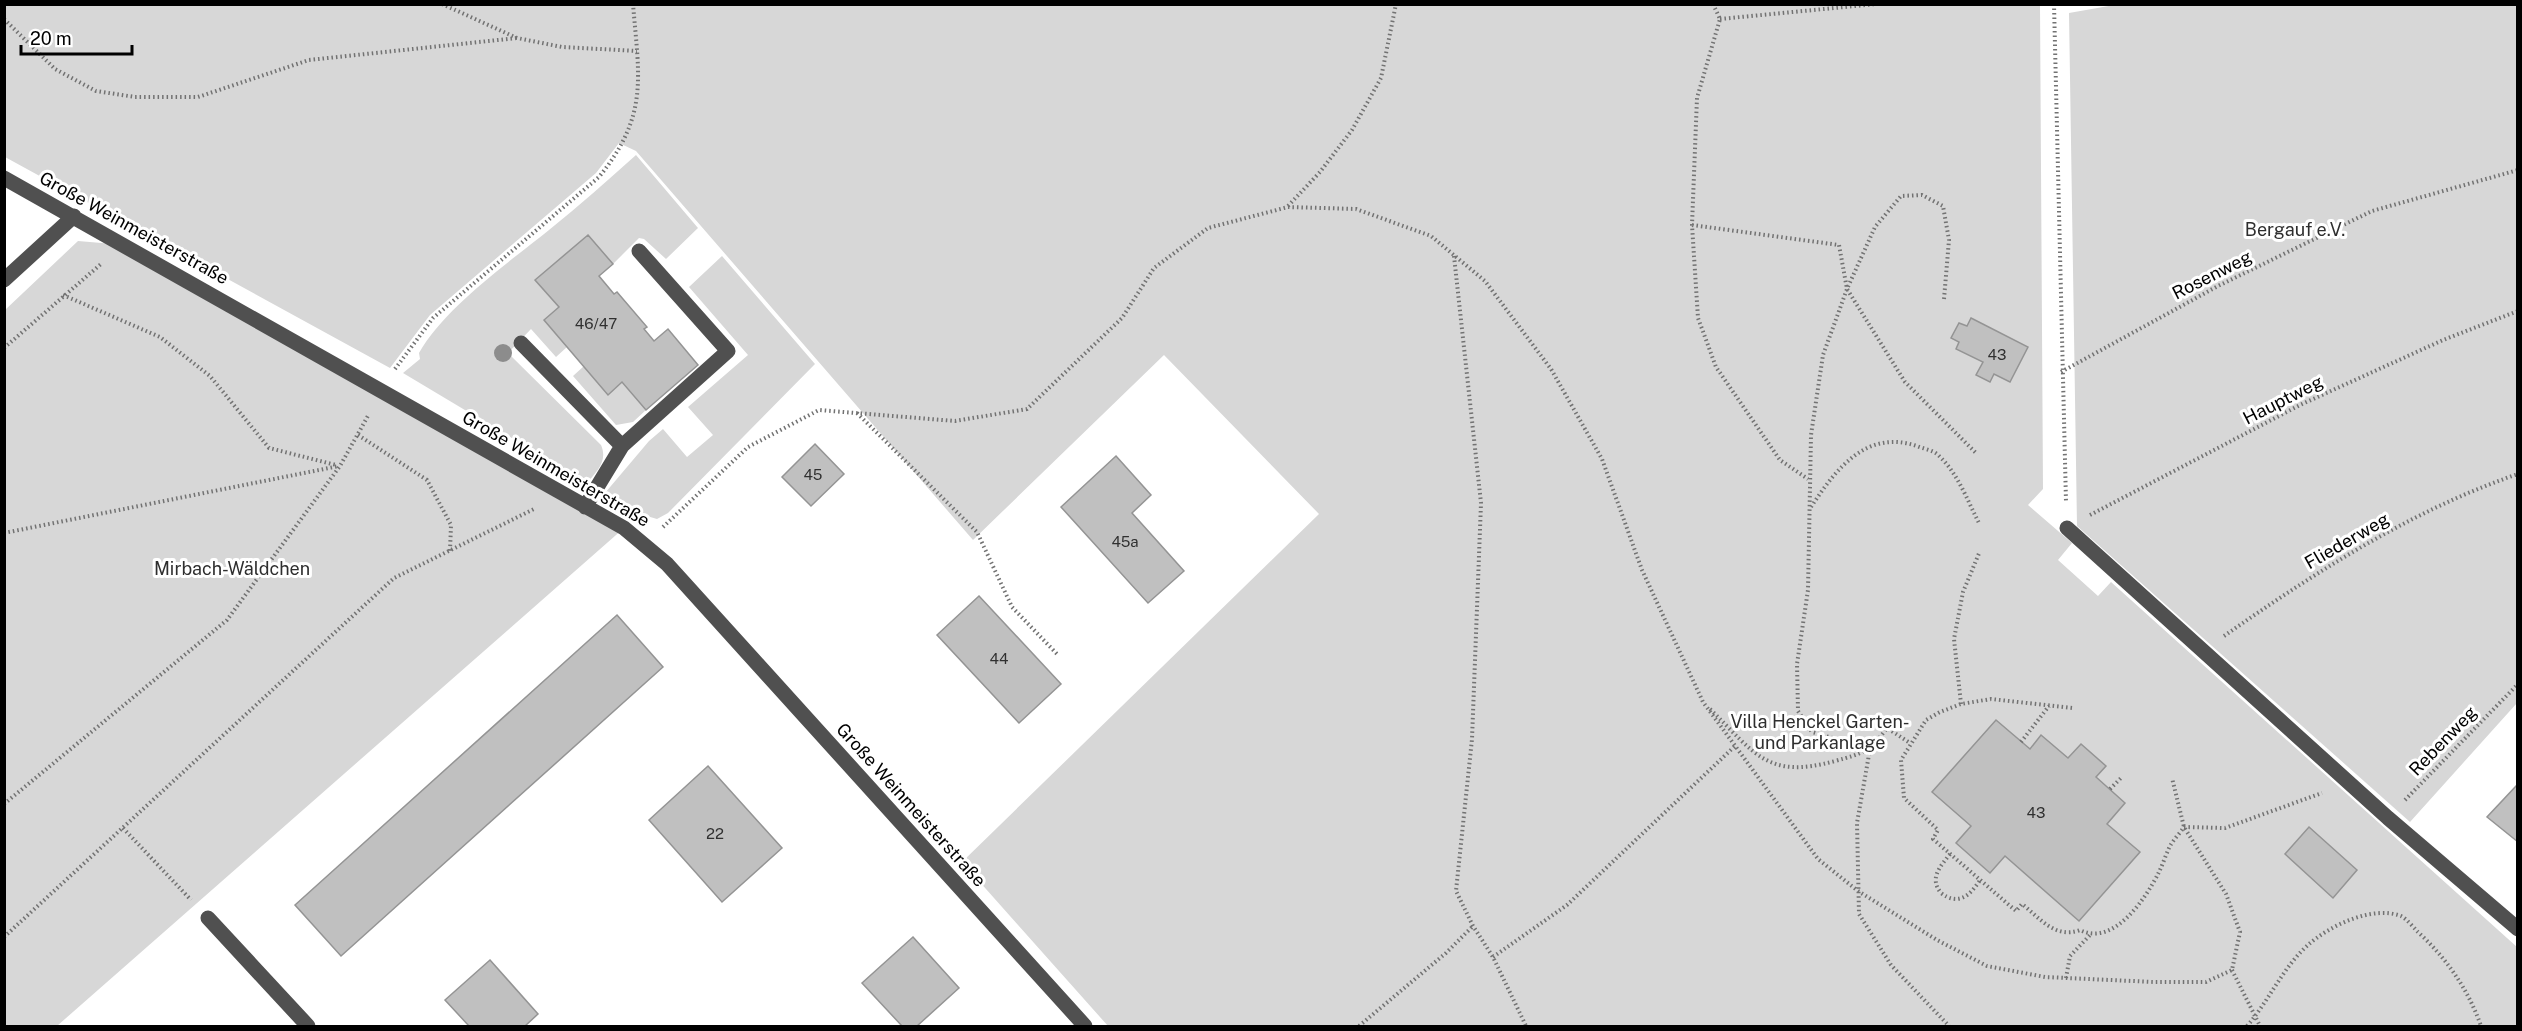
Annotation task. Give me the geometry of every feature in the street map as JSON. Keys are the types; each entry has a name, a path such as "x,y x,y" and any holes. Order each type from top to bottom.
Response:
{"street":[{"name":"Große Weinmeisterstraße","path":"4,178 382,391 646,544 668,564 1085,1026"},
{"path":"4,280 74,216"},
{"path":"585,507 622,446 728,351 639,251"},
{"path":"521,343 622,446"},
{"path":"2067,528 2388,818 2517,929"},
{"path":"208,918 308,1026"}],"path":[{"path":"442,4 518,38 562,47 637,51"},
{"path":"4,804 227,620 340,465 401,359 433,318 599,177 616,156 628,133 637,107 640,78 633,4"},
{"path":"1288,207 1320,172 1352,129 1381,78 1396,4"},
{"path":"1713,4 1720,19 1697,98 1692,225 1698,318 1716,367 1780,460 1808,479"},
{"path":"1720,19 1876,4"},
{"path":"2054,4 2061,372 2067,528"},
{"path":"4,19 56,69 96,90 135,98 198,96 309,60 518,38"},
{"name":"Rosenweg","path":"2061,372 2218,286 2372,211 2517,170"},
{"path":"1870,749 1812,732 1798,711 1797,664 1808,590 1811,508 1808,479 1810,435 1823,356 1847,289 1875,228 1901,196 1922,195 1943,206 1949,240 1944,298"},
{"path":"646,544 748,447 819,410 955,421 1027,409 1122,318 1155,268 1208,228 1288,207 1356,209 1431,236 1485,281 1551,369 1602,459 1641,570 1703,702 1818,859 1857,891 1937,940 1987,966 2045,977 2154,982 2206,982 2232,970"},
{"path":"1692,225 1839,245 1847,289 1905,382 1977,454"},
{"path":"4,348 63,295 125,245"},
{"path":"1455,256 1481,503 1472,739 1456,891 1526,1026"},
{"path":"63,295 160,337 210,376 269,448 340,465"},
{"name":"Hauptweg","path":"2067,528 2300,405 2443,340 2517,311"},
{"path":"857,413 976,532 1012,607 1057,654"},
{"path":"358,435 427,480 451,525 450,551"},
{"path":"1811,508 1842,464 1871,446 1900,440 1937,453 1954,474 1979,523"},
{"path":"4,533 340,465"},
{"name":"Fliederweg","path":"2202,651 2293,587 2389,531 2517,474"},
{"path":"4,937 394,578 564,495"},
{"path":"1961,704 1954,639 1963,592 1980,551"},
{"name":"Rebenweg","path":"2388,818 2517,684"},
{"path":"2072,708 1991,699 1961,704 1926,720 1901,760 1904,798 1938,830 1932,839 2016,911 2022,904 2060,933 2069,934 2080,930 2090,935 2104,933 2126,918 2142,900 2159,872 2170,844 2184,827"},
{"path":"1703,702 1756,753 1776,766 1794,769 1813,767 1870,749"},
{"path":"2021,742 2049,705"},
{"path":"1910,743 1887,728 1870,749 1857,823 1859,914 1891,965 1949,1026"},
{"path":"1492,957 1567,905 1735,746"},
{"path":"2110,789 2122,777"},
{"path":"2172,778 2184,827 2226,894 2240,932 2232,970 2254,1019 2260,1026"},
{"path":"2184,827 2225,828 2327,790"},
{"path":"123,828 208,918"},
{"path":"1950,854 1938,869 1935,879 1941,893 1955,900 1963,898 1971,893 1980,880"},
{"path":"2247,1026 2306,947 2334,926 2360,916 2385,915 2402,916 2442,955 2471,999 2481,1026"},
{"path":"1359,1026 1446,953 1473,926"},
{"path":"2066,978 2070,956 2090,935"}],"green space":[{"name":"Bergauf e.V.","path":"2120,4 2517,5 2517,703 2410,822 2077,526 2069,13"},
{"name":"Villa Henckel Garten- und Parkanlage","path":"4,5 2042,5 2040,6 2043,489 2028,505 2072,543 2058,560 2098,596 2111,582 2517,947 2517,1026 1108,1026 962,862 1319,514 1164,355 973,540 636,151 619,143 596,173 430,315 390,368 5,157"},
{"path":"636,155 698,228 666,259 644,239 639,238 613,264 535,280 559,307 544,320 567,347 556,357 531,329 508,353 601,445 602,461 587,483 403,373 420,359 419,353 430,336 478,287 571,212"},
{"name":"Mirbach-Wäldchen","path":"78,241 125,245 624,528 57,1026 5,1026 5,310"},
{"path":"722,256 815,364 668,513 657,519 640,514 605,493 649,441 663,429 687,457 713,435 688,407 748,355 689,287"},
{"path":"584,366 608,395 622,382 646,410 633,422 616,425 573,376"}],"building":[{"path":"588,235 613,264 599,276 614,294 617,292 647,327 644,329 654,341 668,329 698,365 646,410 622,382 608,395 544,320 559,307 535,280"},
{"path":"1971,318 2028,347 2010,382 1994,374 1990,382 1976,375 1983,362 1956,349 1959,342 1951,338 1959,323 1967,326"},
{"path":"815,444 844,474 811,506 782,477"},
{"path":"1116,456 1151,495 1132,513 1184,571 1148,603 1061,507"},
{"path":"979,596 1061,684 1019,723 937,635"},
{"path":"617,615 663,667 341,956 295,905"},
{"path":"1996,720 2030,749 2041,735 2068,758 2081,744 2106,766 2096,777 2125,803 2107,824 2140,852 2079,921 2005,856 1990,873 1956,843 1971,826 1932,792"},
{"path":"708,766 782,848 722,902 649,820"},
{"path":"2518,784 2518,842 2487,817"},
{"path":"2309,827 2357,870 2333,898 2285,854"},
{"path":"913,937 959,988 917,1026 902,1026 862,983"},
{"path":"490,960 538,1014 525,1026 469,1026 445,1000"}]}
